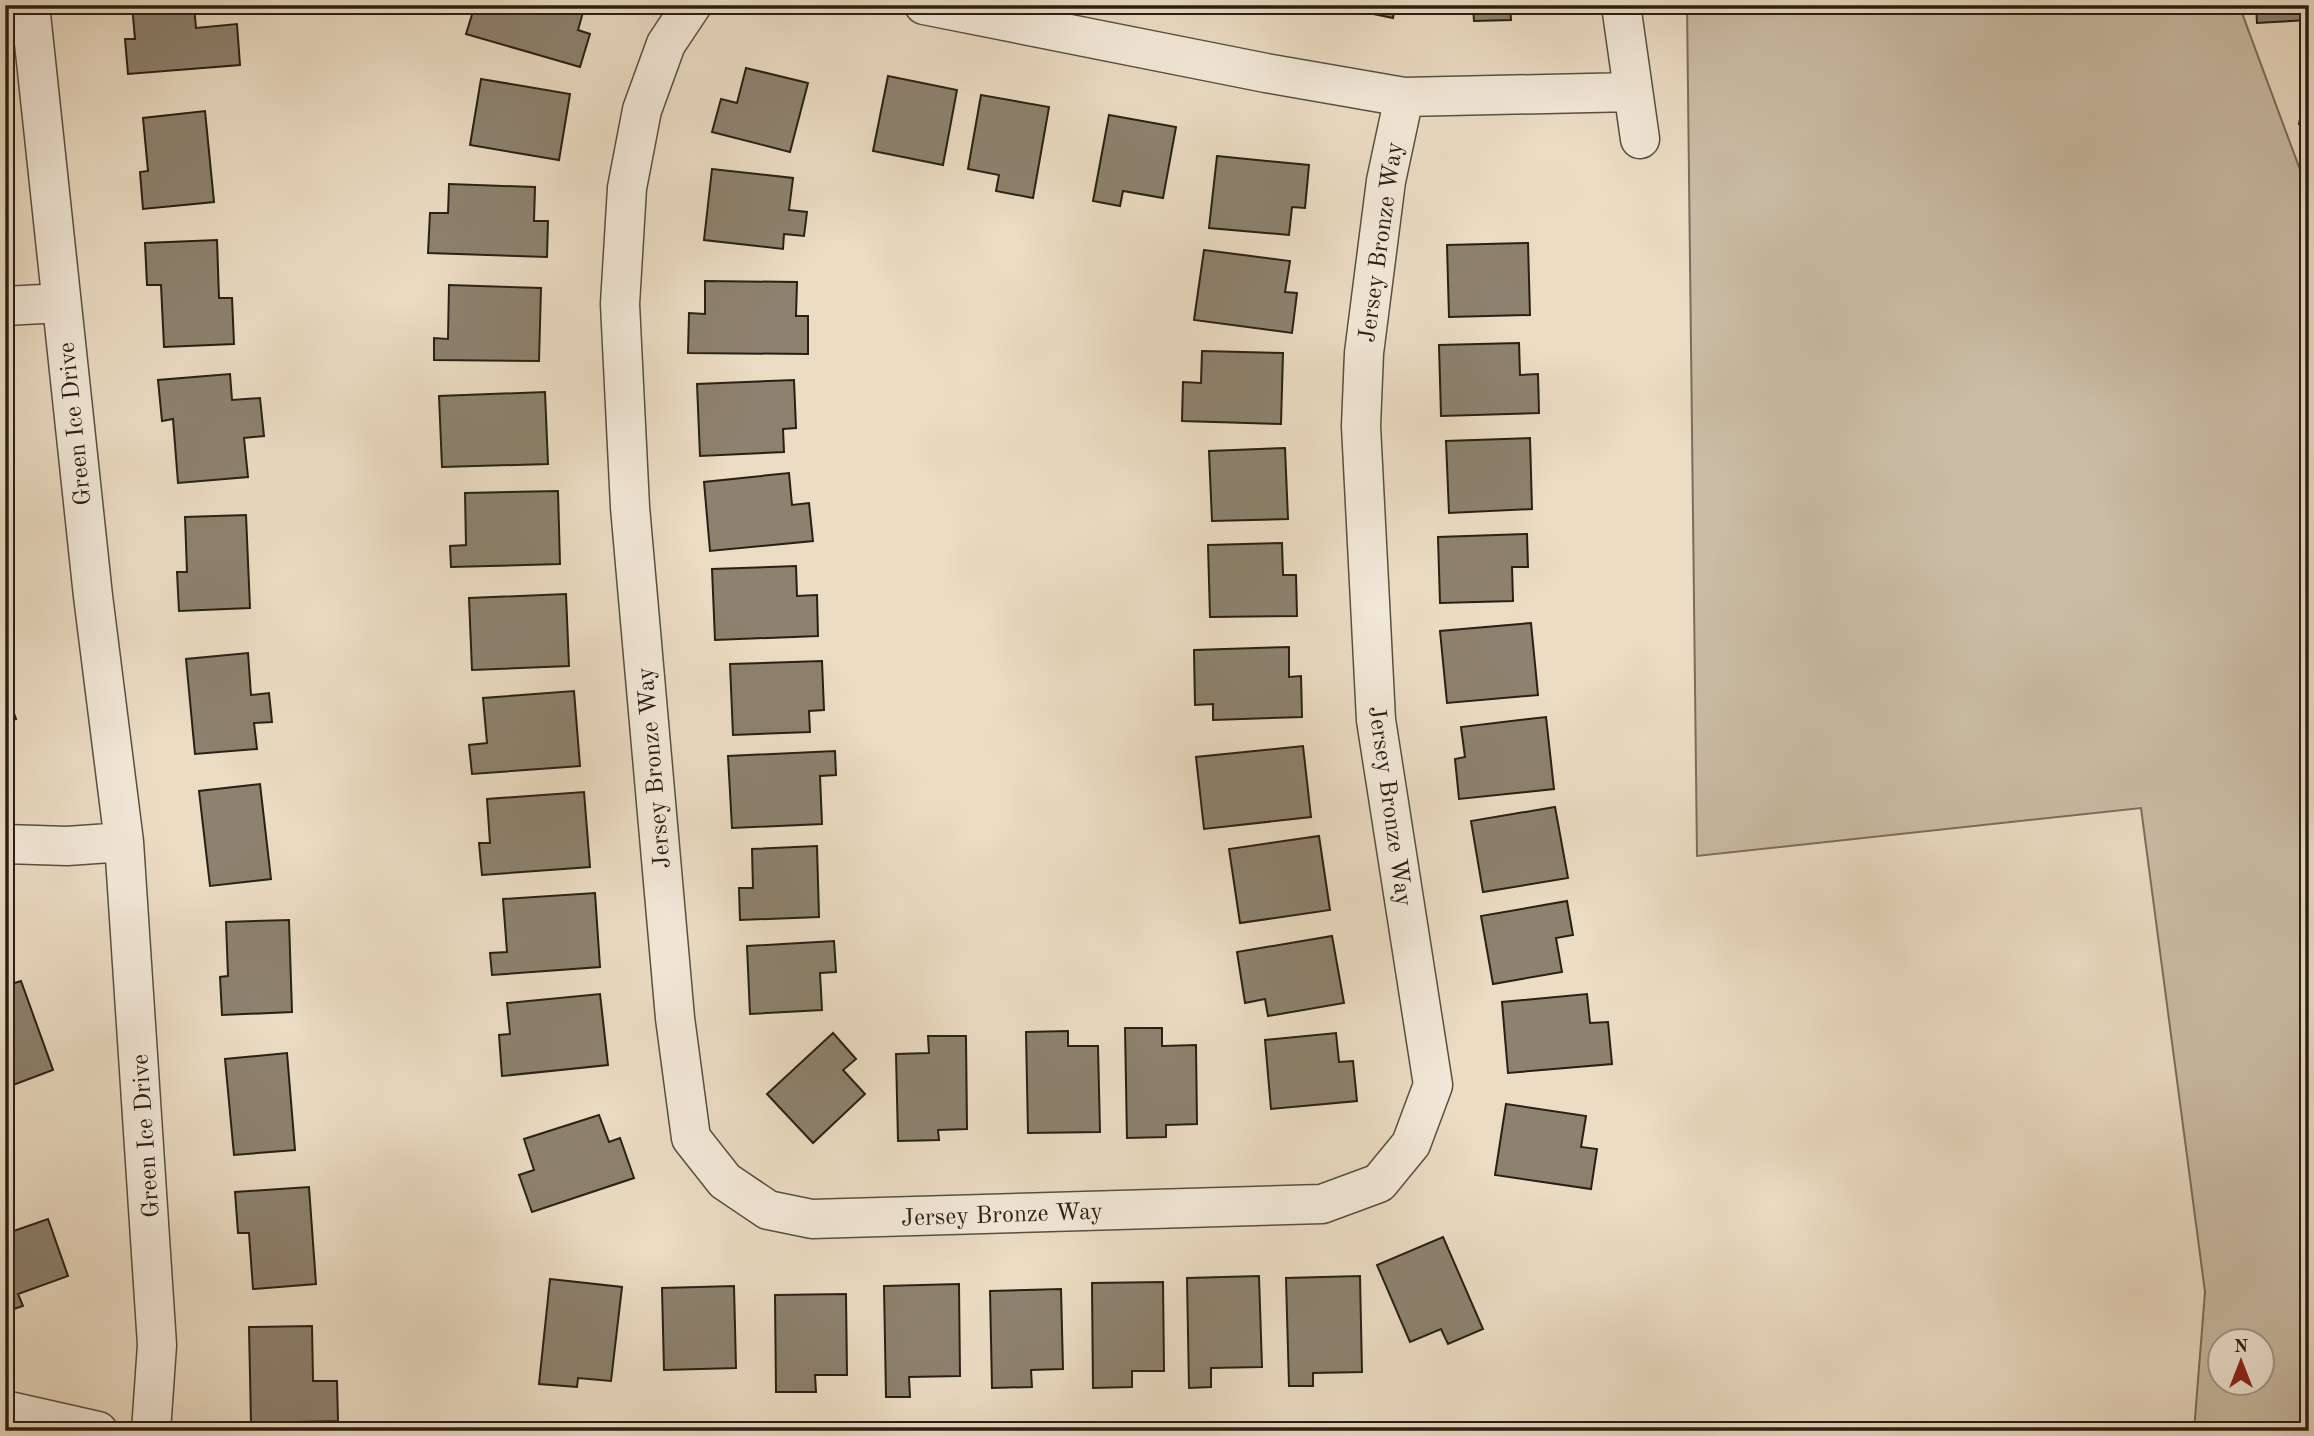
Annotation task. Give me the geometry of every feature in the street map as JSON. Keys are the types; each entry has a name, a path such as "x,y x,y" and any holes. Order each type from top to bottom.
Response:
{"street":[{"name":"Green Ice Drive","path":"30,5 61,303 124,842 157,1345 151,1431"},
{"name":"Jersey Bronze Way","path":"692,5 666,44 642,110 627,188 620,304 630,507 675,1018 691,1138 725,1181 768,1210 812,1219 1322,1204 1379,1183 1411,1144 1433,1085 1376,720 1361,426 1364,353 1386,181 1404,97"},
{"path":"924,5 1266,73 1404,97 1633,92"},
{"path":"1621,5 1640,139"},
{"path":"5,306 61,303"},
{"path":"5,844 67,846 124,842"},
{"path":"5,1410 98,1431"}],"shaded area":[{"path":"1687,5 2239,5 2309,194 2309,1431 2194,1431 2205,1292 2141,808 1697,856"}],"building":[{"path":"132,5 194,5 196,28 237,24 240,65 128,74 125,39 135,39"},
{"path":"475,5 585,5 578,30 590,34 580,67 466,34"},
{"path":"1330,5 1395,5 1393,18"},
{"path":"1439,5 1510,5 1511,20 1474,21 1473,7 1440,8"},
{"path":"2256,5 2309,5 2309,20 2257,23"},
{"path":"746,68 808,83 790,152 712,132 721,99 737,103"},
{"path":"888,76 957,90 943,165 873,151"},
{"path":"481,79 570,94 559,160 470,145"},
{"path":"2306,89 2309,89 2309,126 2299,124"},
{"path":"981,95 1049,107 1033,198 996,191 999,175 968,169"},
{"path":"205,111 214,202 143,209 140,172 148,171 143,118"},
{"path":"1109,115 1176,127 1163,198 1123,191 1120,206 1093,201"},
{"path":"1217,156 1309,165 1305,208 1292,207 1289,235 1209,228"},
{"path":"712,169 793,178 789,210 807,212 804,236 784,234 783,249 704,240"},
{"path":"449,184 535,187 534,221 548,221 547,257 428,253 430,213 448,213"},
{"path":"217,240 219,298 232,298 234,344 164,347 161,285 147,285 145,243"},
{"path":"1528,243 1530,315 1449,317 1447,245"},
{"path":"1204,250 1290,261 1285,292 1297,293 1292,333 1194,320"},
{"path":"705,281 797,282 796,316 808,316 808,354 688,353 689,313 705,314"},
{"path":"449,285 541,288 539,361 434,360 434,338 448,339"},
{"path":"1519,343 1520,375 1538,374 1539,413 1441,416 1439,345"},
{"path":"1202,351 1283,353 1281,424 1182,421 1183,382 1201,383"},
{"path":"230,374 232,400 260,398 264,436 244,438 248,477 178,483 173,419 162,421 158,380"},
{"path":"794,380 796,428 783,429 784,452 700,456 697,384"},
{"path":"545,392 548,464 442,467 439,396"},
{"path":"1530,438 1532,509 1449,513 1446,441"},
{"path":"1285,448 1288,519 1212,521 1209,451"},
{"path":"789,473 792,505 809,503 813,541 710,551 704,482"},
{"path":"558,491 560,564 451,567 450,546 466,545 465,493"},
{"path":"246,515 250,608 179,611 177,572 187,572 185,517"},
{"path":"1527,534 1528,567 1512,567 1513,601 1440,603 1438,537"},
{"path":"1282,543 1283,575 1296,575 1297,616 1210,617 1208,545"},
{"path":"796,566 797,596 817,595 818,636 715,640 712,569"},
{"path":"566,594 569,666 472,670 469,598"},
{"path":"1531,623 1538,695 1447,703 1440,631"},
{"path":"1289,647 1289,677 1301,676 1302,717 1213,720 1213,704 1195,705 1194,650"},
{"path":"248,653 251,695 269,693 272,722 254,723 257,749 195,754 186,659"},
{"path":"822,661 824,710 809,711 810,732 733,735 730,664"},
{"path":"5,687 16,719 5,722"},
{"path":"574,691 580,766 472,774 469,745 487,743 483,698"},
{"path":"1546,717 1554,789 1459,799 1455,759 1465,757 1461,727"},
{"path":"1303,746 1311,817 1204,829 1196,757"},
{"path":"835,751 836,775 820,776 822,824 732,828 728,756"},
{"path":"260,784 271,879 210,886 199,791"},
{"path":"584,792 590,867 482,875 479,843 490,843 487,799"},
{"path":"1555,807 1568,878 1483,892 1471,821"},
{"path":"1319,836 1330,910 1240,923 1229,849"},
{"path":"817,846 819,917 740,920 739,888 753,888 752,849"},
{"path":"595,893 600,967 492,975 490,953 507,952 503,899"},
{"path":"1567,901 1573,935 1556,938 1562,972 1493,984 1481,916"},
{"path":"289,920 292,1012 222,1015 220,977 228,976 226,922"},
{"path":"1332,936 1344,1003 1268,1016 1265,999 1245,1003 1237,952"},
{"path":"834,941 836,972 820,973 822,1010 750,1014 747,946"},
{"path":"21,981 53,1070 5,1088 5,986"},
{"path":"600,994 608,1065 502,1076 499,1035 510,1034 507,1003"},
{"path":"1587,994 1590,1023 1608,1022 1612,1064 1508,1073 1502,1002"},
{"path":"1125,1028 1162,1028 1162,1046 1196,1045 1197,1124 1166,1125 1166,1137 1127,1138"},
{"path":"1068,1031 1068,1046 1098,1046 1100,1132 1028,1133 1026,1032"},
{"path":"833,1033 856,1059 843,1070 865,1094 813,1143 767,1094"},
{"path":"1336,1033 1339,1062 1353,1061 1357,1101 1271,1109 1265,1040"},
{"path":"928,1036 966,1036 967,1129 938,1130 939,1140 898,1141 896,1054 929,1053"},
{"path":"287,1053 295,1150 234,1155 225,1059"},
{"path":"1506,1104 1586,1116 1581,1147 1597,1149 1591,1189 1495,1175"},
{"path":"599,1115 609,1142 620,1138 634,1178 532,1212 519,1175 534,1170 524,1139"},
{"path":"309,1187 316,1284 253,1289 249,1233 238,1233 235,1192"},
{"path":"48,1219 68,1276 18,1294 23,1306 5,1312 5,1234"},
{"path":"1443,1237 1483,1329 1448,1344 1441,1329 1410,1342 1377,1265"},
{"path":"1259,1276 1262,1367 1211,1368 1211,1387 1189,1388 1187,1278"},
{"path":"1360,1276 1362,1372 1313,1373 1313,1386 1289,1386 1286,1278"},
{"path":"550,1279 622,1287 611,1381 578,1378 577,1387 539,1384"},
{"path":"1163,1282 1164,1371 1132,1371 1132,1387 1093,1388 1092,1283"},
{"path":"959,1284 960,1376 909,1377 910,1397 886,1397 884,1286"},
{"path":"734,1286 736,1368 664,1370 662,1288"},
{"path":"1061,1289 1063,1369 1031,1370 1032,1387 992,1388 990,1291"},
{"path":"846,1294 847,1375 815,1375 816,1392 776,1392 775,1295"},
{"path":"312,1326 313,1381 337,1381 338,1421 251,1423 249,1327"}]}
